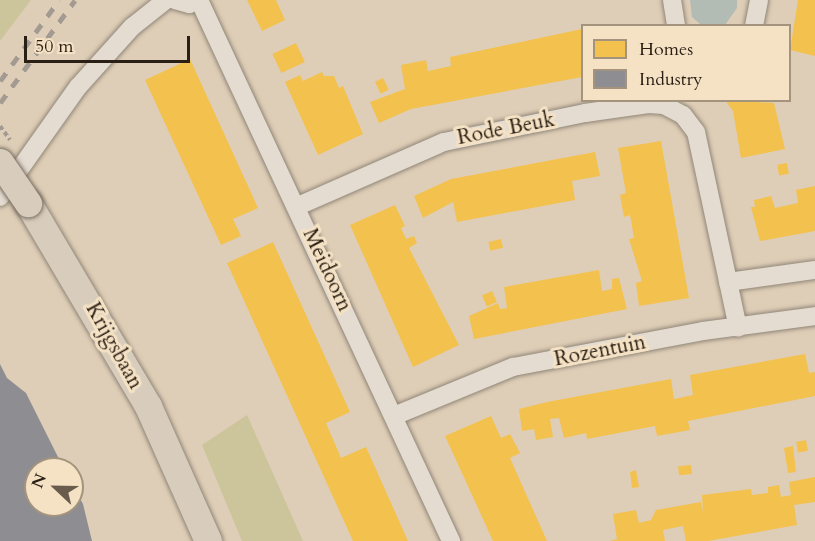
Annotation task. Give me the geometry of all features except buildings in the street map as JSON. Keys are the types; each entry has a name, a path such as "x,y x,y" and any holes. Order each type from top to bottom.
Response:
{"main road":[{"name":"Krijgsbaan","path":"0,162 28,203 148,406 208,541"}],"street":[{"path":"0,197 78,87 132,27 166,0"},
{"path":"175,0 189,4 197,0"},
{"name":"Meidoorn","path":"197,0 298,206 451,541"},
{"path":"672,0 676,24"},
{"path":"754,24 759,0"},
{"name":"Rode Beuk","path":"298,206 444,142 585,114 648,104 664,105 683,115 696,132 738,328"},
{"path":"728,282 815,270"},
{"name":"Rozentuin","path":"394,416 513,367 703,331 815,316"}],"shaded area":[{"path":"0,0 31,0 0,41"},
{"path":"690,0 737,0 737,8 726,24 700,24 692,17"},
{"path":"247,415 303,541 242,541 202,445"}],"railway":[{"path":"0,81 59,0"},
{"path":"0,103 75,0"}]}
